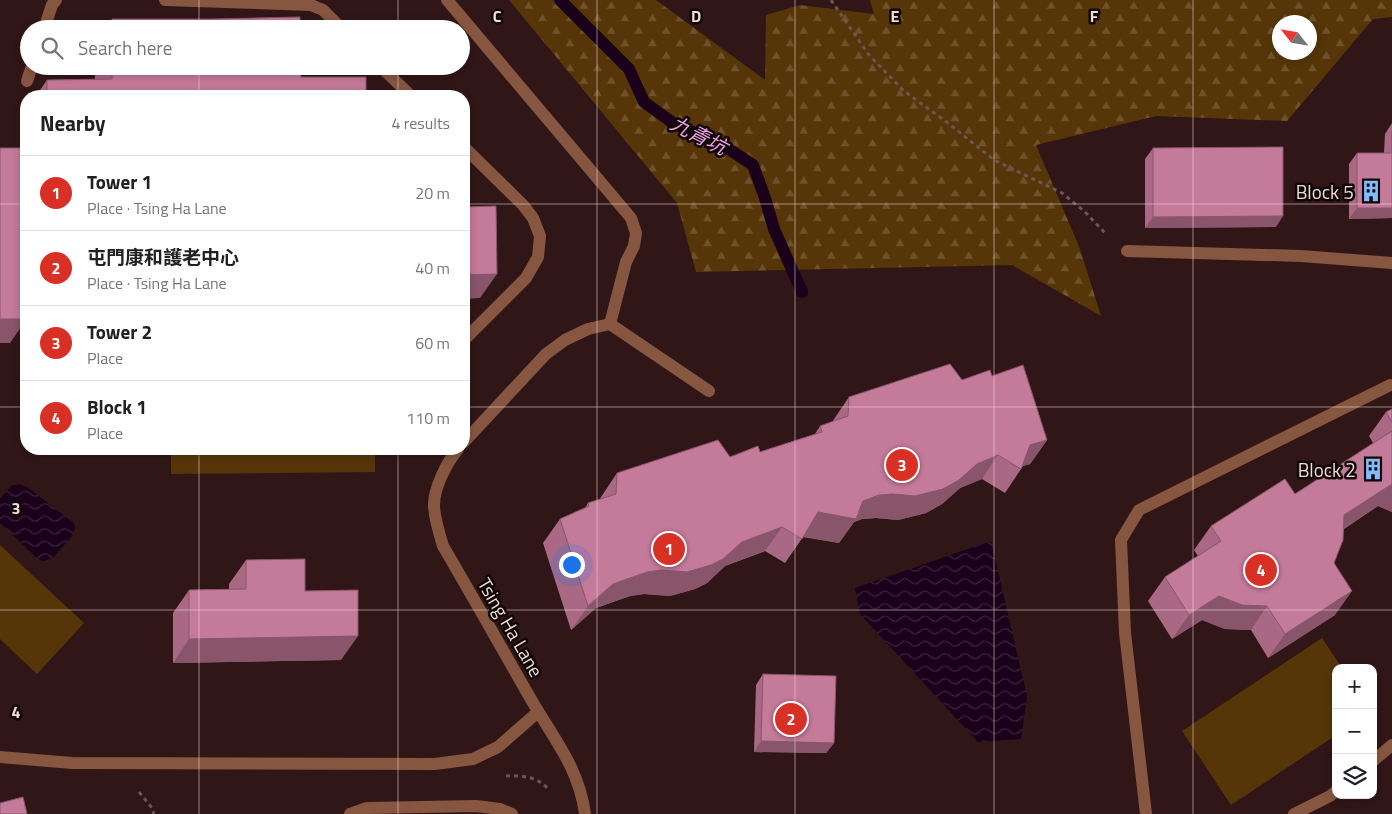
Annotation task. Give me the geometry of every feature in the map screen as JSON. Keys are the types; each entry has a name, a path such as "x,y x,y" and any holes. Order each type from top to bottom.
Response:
{"street":[{"path":"47,20 52,5 56,0"},
{"path":"165,0 311,5 323,10 333,20"},
{"path":"447,0 464,20"},
{"path":"470,27 631,218 636,233 634,246 626,262 610,324"},
{"path":"27,81 29,75"},
{"path":"389,75 405,90"},
{"path":"470,153 523,205 533,218 540,236 538,256 526,278 470,334"},
{"path":"1127,251 1301,256 1392,263"},
{"path":"470,436 546,354 565,340 588,329 610,324 709,391"},
{"path":"1146,814 1125,633 1121,540 1139,510 1390,385"},
{"name":"Tsing Ha Lane","path":"453,455 440,478 434,504 443,546 571,766 582,796 585,814"},
{"path":"0,757 72,763 434,764 472,760 498,746 538,712"},
{"path":"1377,758 1392,745"},
{"path":"1294,814 1332,794"},
{"path":"350,814 366,808 476,806 500,809 512,814"}],"path":[{"path":"831,0 869,55 904,91 994,160 1062,193 1084,211 1118,247 1127,251"}],"green space":[{"path":"509,0 656,0 765,80 766,15 800,5 874,14 870,0 1392,0 1392,17 1373,19 1287,121 1156,116 1036,145 1080,249 1101,316 1012,265 696,272 677,203"},
{"path":"171,455 375,455 375,472 171,474"},
{"path":"0,545 84,623 37,674 0,639"},
{"path":"1322,638 1339,664 1332,664 1332,738 1231,805 1182,731"}],"water":[{"path":"19,484 27,487 74,523 75,529 72,536 53,558 43,561 38,559 0,523 0,499 12,485"},
{"path":"991,541 1027,696 1021,739 978,742 860,614 855,588"}],"building":[{"path":"300,17 300,20 112,20 112,19"},
{"path":"112,75 366,77 366,90 47,90 47,80 112,79"},
{"path":"1283,147 1283,216 1153,217 1153,148"},
{"path":"0,148 20,148 20,319 0,319"},
{"name":"Block 5","path":"1357,153 1392,153 1392,208 1357,208"},
{"path":"496,206 497,274 470,275 470,207"},
{"path":"950,364 962,380 990,370 992,376 1023,365 1047,440 1030,445 1021,469 998,455 977,464 959,480 943,489 915,496 879,495 863,501 856,519 818,512 802,539 782,527 742,542 723,559 711,565 687,572 661,570 647,572 613,584 588,606 560,519 589,506 588,503 616,494 617,473 718,440 730,457 758,446 760,452 822,432 820,426 848,416 849,397"},
{"path":"1392,409 1392,422 1386,412"},
{"path":"1392,431 1392,484 1344,515 1343,540 1334,563 1352,591 1285,634 1267,606 1242,605 1219,596 1189,615 1165,577 1221,541 1211,526 1285,479 1295,494"},
{"path":"305,559 305,591 358,590 358,636 189,639 189,590 246,589 246,560"},
{"path":"763,674 836,676 834,743 761,741"},
{"path":"23,797 27,814 0,814 0,803"}],"waterway":[{"name":"九青坑","path":"560,0 629,69 644,102 673,123 727,148 753,165 774,229 802,292"}],"place":[{"name":"Block 5","path":"1371,191"},
{"name":"Tower 2","path":"902,465"},
{"name":"Block 2","path":"1373,469"},
{"name":"Tower 1","path":"669,549"},
{"name":"Block 1","path":"1261,570"},
{"name":"屯門康和護老中心","path":"791,719"}]}
